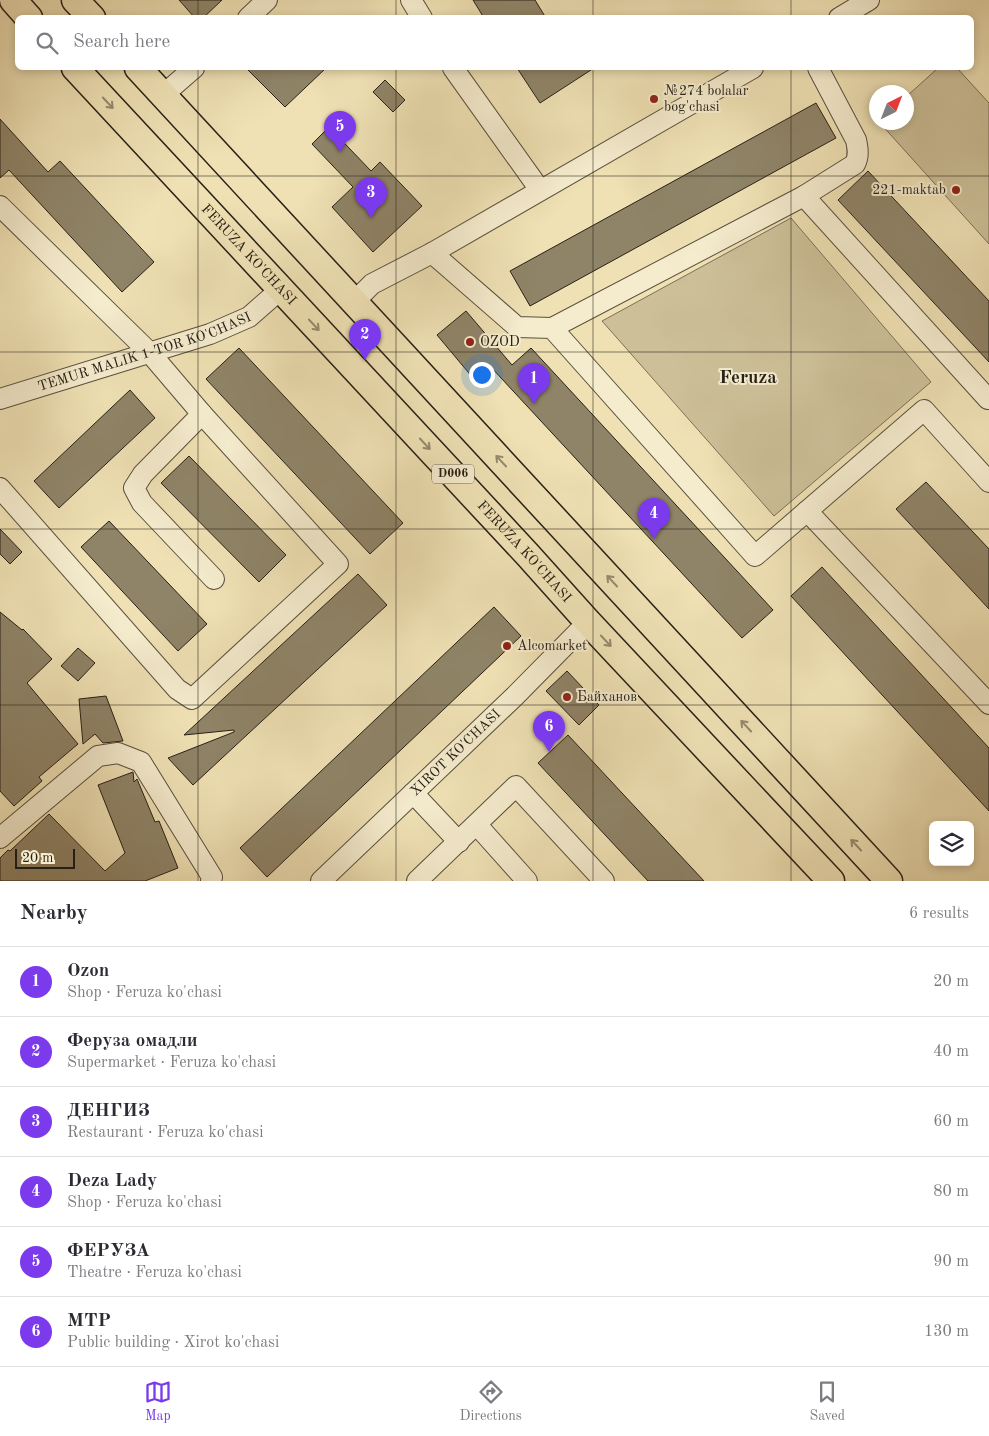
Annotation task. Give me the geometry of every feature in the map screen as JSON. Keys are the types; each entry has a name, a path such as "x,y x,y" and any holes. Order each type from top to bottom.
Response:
{"main road":[{"path":"12,0 26,15"},
{"path":"75,0 89,15"},
{"name":"FERUZA KO'CHASI","path":"77,70 588,622 831,881"},
{"path":"140,70 889,881"},
{"path":"762,807 774,805 784,798 791,789 794,778"}],"street":[{"path":"251,15 267,0"},
{"path":"410,0 420,15"},
{"path":"844,15 868,0"},
{"path":"163,95 192,70"},
{"path":"454,70 540,190"},
{"path":"354,302 372,284 432,253 750,70"},
{"path":"432,253 517,326 552,328 804,196 854,164 858,151 856,140 819,70"},
{"path":"804,196 988,400"},
{"path":"0,206 150,353 202,414 338,564 192,699 177,689 0,488"},
{"name":"TEMUR MALIK 1-TOR KO'CHASI","path":"0,399 210,334 249,317 281,289"},
{"path":"552,328 755,556 924,410 989,482"},
{"path":"202,414 143,474 134,488 142,503 214,579"},
{"path":"808,510 989,704"},
{"name":"XIROT KO'CHASI","path":"331,878 413,793 515,696 588,622"},
{"path":"0,838 98,756 118,753 141,762 212,877 211,881"},
{"path":"418,881 516,786 604,881"},
{"path":"413,793 459,842"},
{"path":"477,825 527,881"}],"shaded area":[{"path":"936,70 959,70 989,103 989,244 886,130 914,130 914,90"},
{"path":"791,218 931,382 774,516 602,321"}],"building":[{"path":"179,0 222,0 206,15 192,15"},
{"path":"473,0 535,0 544,15 482,15"},
{"path":"248,70 324,70 285,107"},
{"path":"518,70 591,70 540,103"},
{"path":"385,80 405,100 393,112 373,92"},
{"path":"816,103 836,138 530,306 510,271"},
{"path":"0,119 48,172 60,161 154,262 122,292 9,170 0,178"},
{"path":"329,127 371,171 380,162 422,206 373,252 332,207 353,187 312,144"},
{"path":"868,171 989,301 989,362 838,200"},
{"path":"466,311 512,365 531,348 773,610 742,638 489,365 473,378 437,335"},
{"path":"239,348 403,523 370,554 206,379"},
{"path":"130,390 155,418 59,508 34,481"},
{"path":"189,456 286,555 259,582 161,483"},
{"path":"926,482 989,549 989,609 896,509"},
{"path":"109,521 207,624 178,651 81,547"},
{"path":"0,529 22,552 10,564 0,554"},
{"path":"822,567 989,748 989,811 791,596"},
{"path":"358,574 387,605 193,785 168,758 234,732 234,730 184,735"},
{"path":"494,607 521,636 267,877 240,848"},
{"path":"0,612 23,629 52,659 27,683 78,744 39,777 42,781 14,806 0,791"},
{"path":"78,648 95,663 78,681 61,666"},
{"path":"567,671 599,705 579,725 546,691"},
{"path":"106,696 123,741 103,743 95,734 83,744 79,699"},
{"path":"568,735 704,881 648,881 538,763"},
{"path":"133,772 134,782 137,779 155,822 159,821 178,868 145,881 0,881 0,858 49,814 105,871 125,853 98,785"}],"place":[{"name":"№274 bolalar bog'chasi","path":"654,99"},
{"name":"ФЕРУЗА","path":"340,152"},
{"name":"221-maktab","path":"956,190"},
{"name":"ДЕНГИЗ","path":"371,218"},
{"name":"OZOD","path":"470,342"},
{"name":"Феруза омадли","path":"365,360"},
{"name":"Ozon","path":"534,404"},
{"name":"Deza Lady","path":"654,539"},
{"name":"Alcomarket","path":"507,646"},
{"name":"Байханов","path":"567,697"},
{"name":"MTP","path":"549,752"}],"district":[{"name":"Feruza","path":"748,378"}]}
